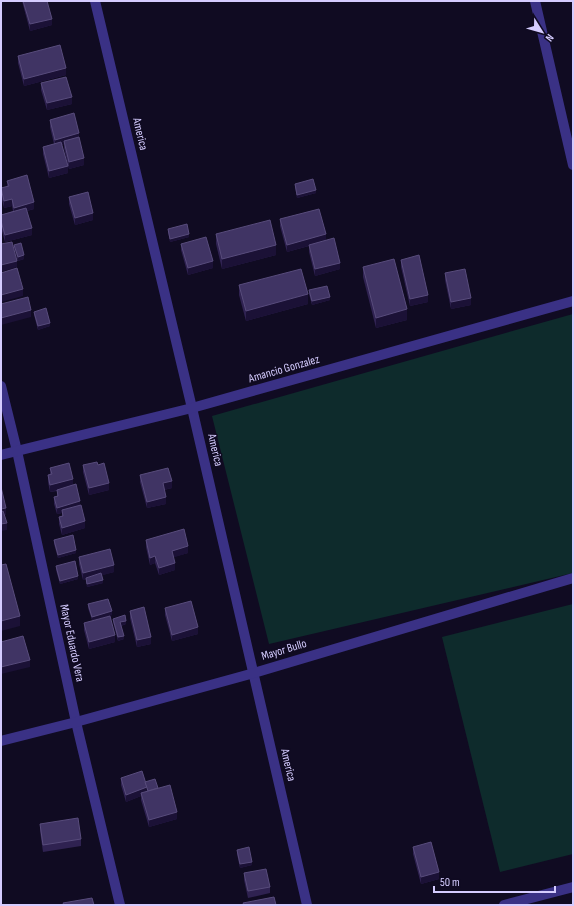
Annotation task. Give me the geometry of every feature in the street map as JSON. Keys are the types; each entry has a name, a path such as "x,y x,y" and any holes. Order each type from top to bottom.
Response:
{"street":[{"name":"America","path":"94,1 192,408 307,905"},
{"path":"535,1 573,165"},
{"name":"Amancio Gonzalez","path":"1,455 192,408 573,301"},
{"name":"Mayor Eduardo Vera","path":"1,386 17,451 76,722 120,905"},
{"name":"Mayor Bullo","path":"1,741 254,673 573,578"},
{"path":"504,905 573,887"}],"green space":[{"path":"573,314 573,573 269,644 212,416"},
{"path":"573,604 573,854 500,872 442,637"}],"building":[{"path":"23,1 47,1 52,19 30,24"},
{"path":"60,45 66,68 24,79 18,56"},
{"path":"66,77 72,97 47,103 41,83"},
{"path":"74,113 79,133 55,140 50,120"},
{"path":"79,137 84,158 69,162 64,141"},
{"path":"61,142 68,166 49,171 43,147"},
{"path":"27,175 34,202 14,208 12,199 4,201 1,188 9,186 7,181"},
{"path":"313,179 316,190 297,195 295,184"},
{"path":"88,192 93,213 75,218 69,197"},
{"path":"26,208 32,228 5,235 1,215"},
{"path":"319,209 326,234 287,245 280,219"},
{"path":"270,220 276,245 222,259 216,234"},
{"path":"187,224 189,234 170,239 168,229"},
{"path":"206,237 213,261 188,268 181,244"},
{"path":"334,238 340,263 315,269 309,245"},
{"path":"12,242 17,261 1,265 1,244"},
{"path":"21,243 24,255 18,257 14,245"},
{"path":"419,255 428,295 410,299 401,260"},
{"path":"394,259 407,309 376,318 363,267"},
{"path":"17,268 23,289 1,295 1,273"},
{"path":"301,269 308,294 246,311 239,285"},
{"path":"465,269 471,298 451,302 445,273"},
{"path":"327,286 330,297 312,301 309,290"},
{"path":"28,297 31,310 1,318 1,304"},
{"path":"46,308 50,323 38,326 34,312"},
{"path":"97,462 98,465 104,463 109,483 89,488 83,465"},
{"path":"69,463 73,479 50,485 48,475 52,474 50,468"},
{"path":"168,468 172,481 163,483 166,497 147,502 140,475"},
{"path":"76,484 80,501 57,508 54,497 58,496 57,490"},
{"path":"1,487 6,508 1,509"},
{"path":"81,505 85,521 62,528 59,517 63,516 62,510"},
{"path":"3,511 7,523 1,524 1,512"},
{"path":"184,529 188,546 172,551 175,563 159,568 155,556 150,558 146,540"},
{"path":"73,535 76,550 58,555 54,540"},
{"path":"110,549 114,565 83,573 79,557"},
{"path":"75,561 78,576 60,581 56,566"},
{"path":"6,564 20,616 1,621 1,565"},
{"path":"101,573 103,580 87,584 86,578"},
{"path":"108,599 112,611 92,617 88,604"},
{"path":"191,601 198,627 172,635 165,608"},
{"path":"144,607 151,637 137,640 130,611"},
{"path":"125,615 126,621 120,622 124,636 118,637 113,619"},
{"path":"110,616 115,635 89,642 84,623"},
{"path":"23,636 30,660 1,667 1,642"},
{"path":"142,771 147,787 126,795 121,778"},
{"path":"155,779 158,788 148,791 145,782"},
{"path":"170,785 177,812 149,820 141,793"},
{"path":"78,818 81,839 43,845 40,824"},
{"path":"431,842 439,872 421,877 413,847"},
{"path":"249,847 252,862 240,864 237,850"},
{"path":"266,869 270,887 248,891 244,873"},
{"path":"274,897 276,905 244,905 243,903"},
{"path":"92,898 94,905 64,905 63,903"}]}
